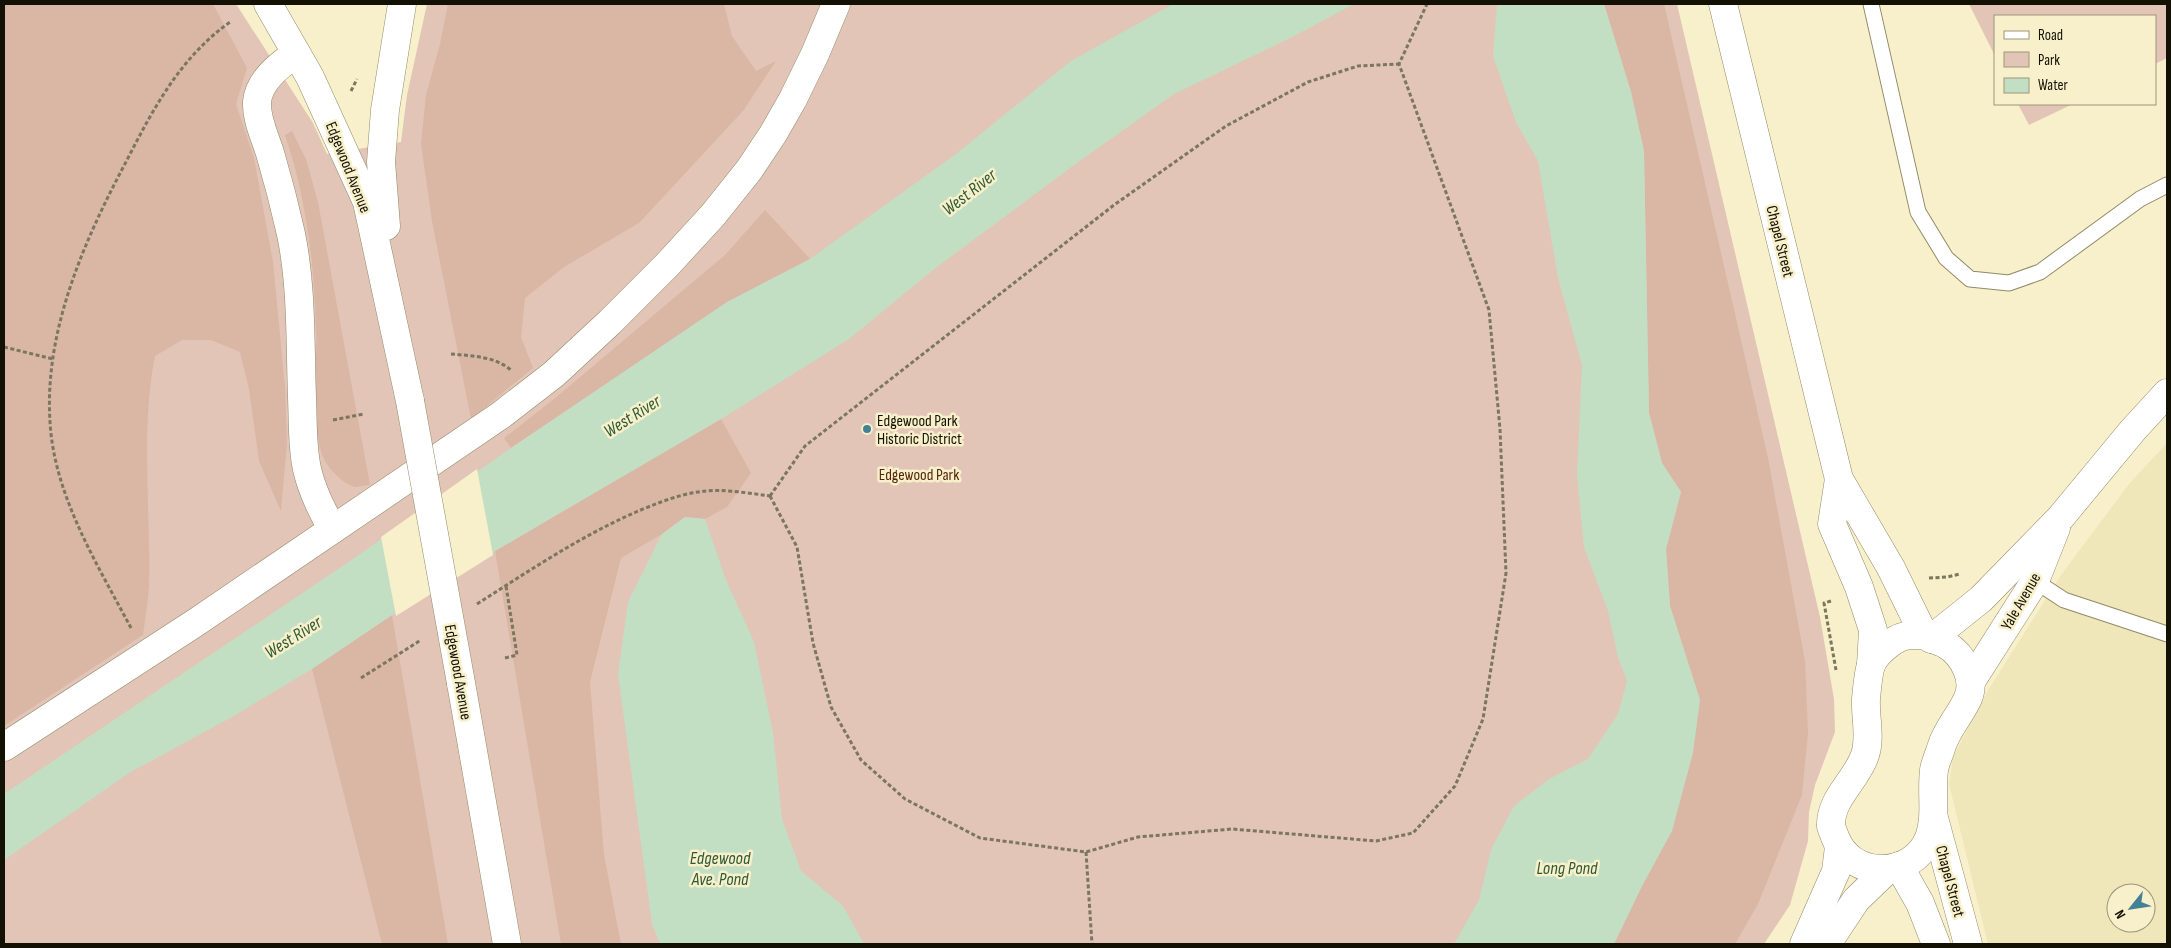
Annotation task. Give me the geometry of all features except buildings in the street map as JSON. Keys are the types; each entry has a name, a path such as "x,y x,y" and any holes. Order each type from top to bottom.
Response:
{"street":[{"name":"Edgewood Avenue","path":"268,4 328,115 367,202 410,401 507,944"},
{"name":"Edgewood Avenue","path":"402,4 385,110 381,162 383,202 410,401"},
{"path":"4,747 146,656 501,415 535,389 610,322 668,264 713,215 749,170 793,99 836,4"},
{"name":"Chapel Street","path":"1723,4 1838,478 1891,568 1928,637"},
{"path":"296,53 279,65 266,79 257,102 260,122 279,184 291,237 300,335 303,426 307,468 318,503 332,529"},
{"name":"Yale Avenue","path":"1928,637 1981,599 2061,517 2121,444 2167,393"},
{"name":"Chapel Street","path":"1838,478 1832,524 1859,588 1873,630 1871,665 1866,698 1868,738 1865,756 1834,806 1831,827 1839,847"},
{"name":"Yale Avenue","path":"1934,818 1934,770 1944,739 1968,700 1972,680 2035,581 2061,517"},
{"path":"1871,665 1893,641 1906,636 1928,637 1946,645 1962,660 1972,680"},
{"path":"1827,944 1856,900 1894,868 1909,862 1919,854 1928,839 1934,818"},
{"name":"Chapel Street","path":"1934,818 1968,944"},
{"path":"1839,847 1853,862 1867,868 1894,868"},
{"path":"1804,944 1836,872 1839,847"},
{"name":"Chapel Street","path":"1894,868 1920,903 1936,944"}],"lane":[{"path":"1871,4 1918,212 1946,258 1970,279 2010,283 2040,272 2140,199 2167,185"},
{"path":"2035,581 2064,600 2167,634"}],"path":[{"path":"770,496 797,547 813,643 831,707 861,760 906,799 980,838 1086,852 1138,837 1232,829 1376,841 1413,833 1455,786 1483,719 1506,573 1500,429 1489,310 1399,64 1428,4"},
{"path":"146,656 73,515 59,475 50,422 53,359 66,300 80,263 111,191 154,107 189,59 211,36 230,22"},
{"path":"770,496 804,446 1114,205 1226,126 1308,82 1358,66 1399,64"},
{"path":"4,346 53,359"},
{"path":"451,354 482,357 497,361 535,389"},
{"path":"505,658 517,654 506,586 563,549 608,525 657,503 698,492 736,492 770,496"},
{"path":"1824,604 1838,679"},
{"path":"1086,852 1092,944"}],"shaded area":[{"path":"4,4 213,4 247,68 236,104 254,158 273,262 285,387 287,443 281,511 259,461 249,389 240,352 211,340 182,340 155,356 148,414 149,586 143,635 4,726"},
{"path":"448,4 724,4 732,36 756,71 776,61 743,111 639,223 564,267 525,298 521,337 533,368 471,419 432,221 421,144 426,95 440,44"},
{"path":"1604,4 1664,4 1768,458 1805,661 1808,733 1802,795 1758,904 1735,944 1614,944 1641,888 1700,700 1670,606 1666,549 1681,492 1662,463 1649,413 1644,151 1631,92"},
{"path":"292,131 306,159 318,202 370,485 355,487 341,479 326,463 319,446 315,412 316,341 311,253 304,206 285,135"},
{"path":"765,210 810,259 727,303 511,448 504,438 554,399 725,255"},
{"path":"721,419 751,473 727,507 705,519 685,517 662,534 621,558 590,682 604,855 621,944 561,944 495,551"},
{"path":"2167,443 2167,944 1988,944 1949,784 1953,757 1987,692 2061,575 2129,484"},
{"path":"392,615 448,944 382,944 312,669"}],"green space":[{"name":"Edgewood Park","path":"4,4 236,4 313,123 327,154 401,142 407,95 427,4 1677,4 1820,617 1834,699 1835,732 1815,785 1809,812 1808,841 1790,905 1764,944 4,944"},
{"path":"1969,4 2167,4 2167,58 2156,64 2156,15 1994,15 1994,54"},
{"path":"2019,105 2071,105 2029,125"}],"water":[{"name":"West River","path":"1173,4 1354,4 1292,37 1174,94 1074,165 933,270 849,339 721,419 495,551 392,615 312,669 232,717 129,773 4,860 4,794 350,561 511,448 727,302 810,259 956,154 1071,61"},
{"name":"Long Pond","path":"1497,4 1604,4 1631,92 1644,151 1649,413 1662,463 1681,492 1666,549 1670,606 1700,700 1693,753 1672,831 1641,888 1614,944 1454,944 1479,900 1491,850 1514,806 1549,779 1588,759 1618,714 1627,681 1618,657 1608,611 1584,547 1577,475 1582,365 1558,278 1538,161 1516,122 1493,56"},
{"name":"Edgewood Ave. Pond","path":"685,517 705,519 726,580 754,642 773,733 782,819 801,871 843,906 864,944 660,944 652,924 618,674 628,602 662,534"}],"pier":[{"path":"477,469 493,555 396,616 381,537"}],"place":[{"name":"Edgewood Park Historic District","path":"867,429"}]}
